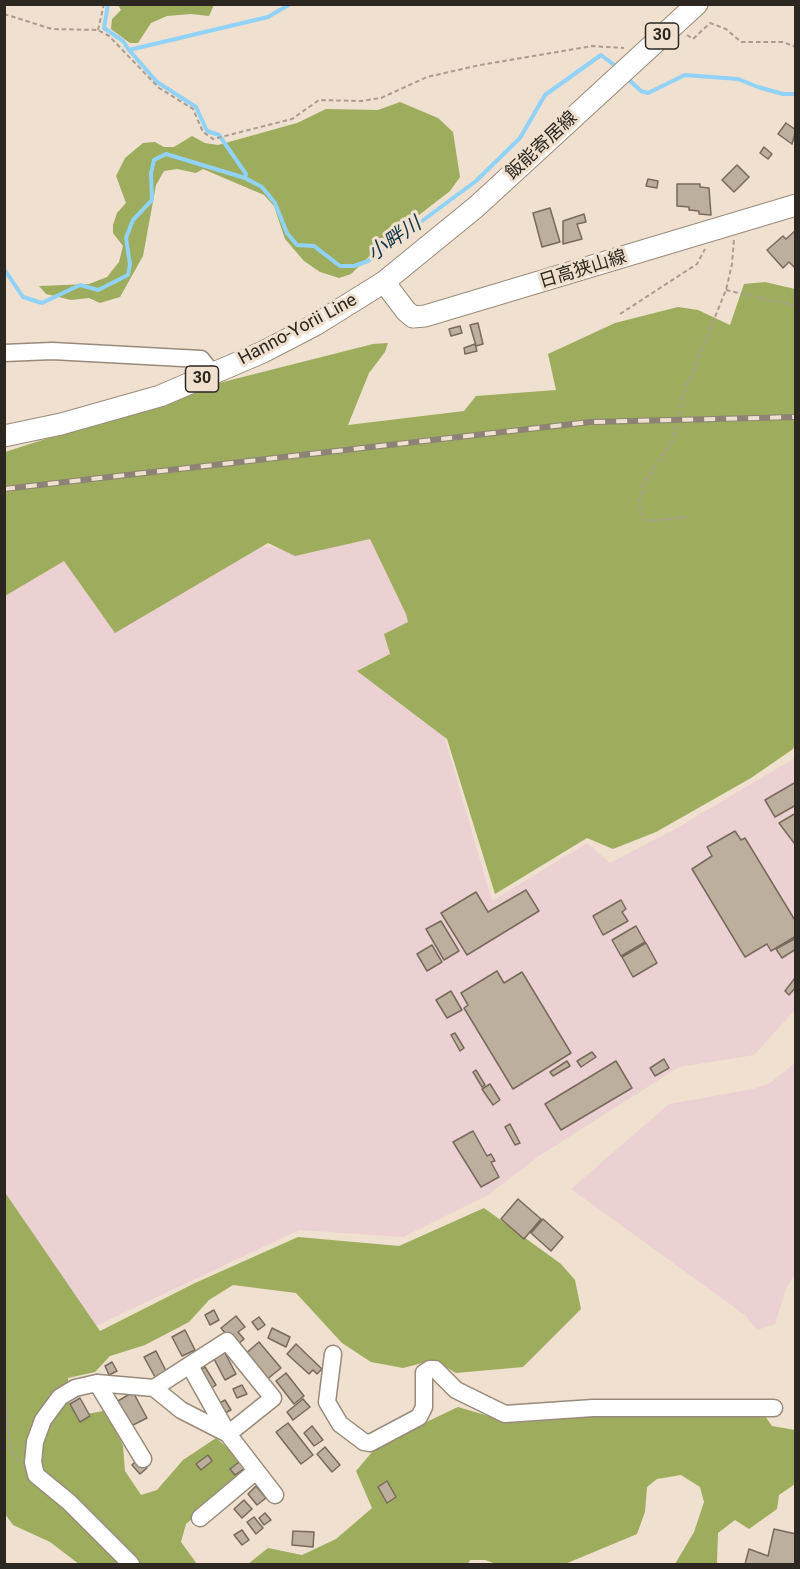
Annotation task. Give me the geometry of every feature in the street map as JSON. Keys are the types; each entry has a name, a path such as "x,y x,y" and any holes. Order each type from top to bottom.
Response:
{"main road":[{"name":"飯能寄居線","path":"384,282 476,207 697,4"},
{"name":"日高狭山線","path":"384,282 413,317 425,316 795,205"},
{"name":"Hanno-Yorii Line","path":"4,436 61,424 160,396 213,374 315,325 384,282"}],"street":[{"path":"4,353 52,351 201,359 213,374"},
{"path":"154,1388 227,1341 273,1398 228,1434"},
{"path":"333,1354 327,1402 340,1424 364,1442 370,1443 419,1417 424,1407 424,1373 430,1369 435,1369 456,1390 505,1414 593,1408 774,1408"},
{"path":"189,1366 228,1434 275,1495"},
{"path":"97,1383 143,1459"},
{"path":"131,1564 69,1502 36,1475 33,1462 35,1442 51,1407 75,1388 97,1383 154,1388 188,1413 228,1434"},
{"path":"188,1413 210,1399"},
{"path":"200,1518 256,1471"}],"path":[{"path":"98,30 104,4"},
{"path":"4,14 52,29 98,30 116,41 159,88 193,109 203,132 213,139 292,119 319,100 361,101 381,98 427,77 480,65 592,46 620,47 627,68"},
{"path":"677,23 693,39 710,23 726,29 741,42 783,42 795,46"},
{"path":"686,517 650,521 640,514 640,497 643,485 672,442 679,419 679,407 726,290 732,264 733,224"},
{"path":"620,314 697,264 707,243 706,232"},
{"path":"726,290 795,306"},
{"path":"4,1377 10,1449 21,1465 36,1475"}],"shaded area":[{"path":"377,534 409,615 492,901 587,843 610,863 677,828 795,758 795,1010 754,1055 679,1067 539,1156 488,1195 403,1237 299,1230 85,1331 5,1225 5,583 65,547 259,546 299,551"},
{"path":"795,1063 795,1274 786,1289 775,1324 757,1330 745,1315 571,1189 669,1104 753,1089 770,1083"}],"green space":[{"path":"118,5 214,5 209,16 191,14 167,16 151,23 138,43 130,43 111,29 112,19 121,10"},
{"path":"400,102 438,118 453,132 460,177 450,191 383,243 351,274 339,278 320,272 304,261 285,239 274,206 264,195 203,169 196,173 177,169 164,171 156,185 143,256 120,297 100,303 89,298 71,300 46,294 39,286 89,284 107,277 119,262 123,246 113,233 113,225 117,213 126,203 116,176 125,158 143,143 155,142 164,147 174,147 192,136 205,143 218,145 297,123 326,109 378,110"},
{"path":"765,282 795,289 795,744 793,749 751,778 656,832 613,849 587,838 495,894 447,739 357,671 390,654 384,634 408,622 370,539 295,556 268,543 115,633 64,561 5,596 5,452 223,382 373,344 388,343 385,352 369,373 348,425 464,411 476,396 556,390 548,354 615,323 678,307 698,310 730,325 744,284"},
{"path":"4,1191 100,1331 195,1283 298,1237 399,1246 484,1208 561,1264 575,1280 581,1309 523,1367 456,1373 434,1360 403,1368 371,1362 342,1343 296,1293 233,1285 209,1300 189,1322 145,1345 110,1356 95,1372 68,1378 69,1402 77,1416 103,1411 115,1427 123,1446 125,1471 141,1495 157,1490 183,1460 216,1438 230,1450 247,1472 186,1524 181,1542 197,1564 79,1564 50,1542 13,1525 5,1514"},
{"path":"458,1407 509,1422 609,1415 756,1412 765,1416 772,1426 795,1430 795,1484 779,1495 777,1509 749,1529 735,1520 718,1533 717,1564 675,1564 694,1532 704,1502 700,1487 681,1475 657,1479 647,1487 645,1512 637,1534 565,1564 496,1564 485,1560 470,1560 468,1564 248,1564 268,1548 302,1555 336,1539 372,1508 356,1471 378,1445"}],"building":[{"path":"786,123 796,130 792,144 778,134"},
{"path":"764,147 772,154 768,159 760,153"},
{"path":"737,165 749,177 734,192 722,180"},
{"path":"648,179 658,181 657,188 646,186"},
{"path":"677,184 700,184 700,187 709,188 711,215 699,214 699,211 689,210 689,207 677,206"},
{"path":"550,208 560,242 542,247 533,213"},
{"path":"584,214 586,222 577,224 582,239 563,244 563,221"},
{"path":"796,230 796,266 794,267 789,262 783,268 767,250 783,236 786,239"},
{"path":"478,323 483,344 476,346 470,325"},
{"path":"460,326 462,333 451,336 449,329"},
{"path":"475,344 477,351 465,354 464,348"},
{"path":"796,782 796,805 775,817 765,800"},
{"path":"796,813 796,842 794,843 779,823"},
{"path":"735,831 741,840 745,838 796,922 796,936 771,951 767,944 745,957 692,869 712,856 707,847"},
{"path":"526,890 539,911 467,955 441,913 476,892 488,912"},
{"path":"621,900 626,909 622,912 628,921 603,935 593,916"},
{"path":"441,921 459,951 444,960 426,929"},
{"path":"636,926 645,942 621,956 612,940"},
{"path":"796,938 796,949 782,958 776,949"},
{"path":"646,943 657,963 633,977 622,957"},
{"path":"432,945 442,962 427,971 417,954"},
{"path":"497,971 504,983 522,972 571,1053 513,1089 464,1008 468,1005 461,993"},
{"path":"795,978 796,987 789,995 785,991"},
{"path":"451,991 462,1010 447,1018 436,1000"},
{"path":"455,1033 464,1048 460,1051 451,1035"},
{"path":"592,1052 596,1057 581,1067 577,1061"},
{"path":"664,1059 669,1068 655,1076 650,1068"},
{"path":"567,1061 570,1066 553,1076 550,1072"},
{"path":"616,1061 632,1088 561,1130 545,1104"},
{"path":"476,1070 485,1085 482,1087 473,1072"},
{"path":"490,1084 500,1100 493,1105 482,1089"},
{"path":"510,1124 520,1143 515,1145 505,1127"},
{"path":"473,1131 487,1156 491,1154 495,1161 491,1162 499,1177 481,1187 453,1142"},
{"path":"518,1199 541,1219 524,1239 501,1219"},
{"path":"543,1219 563,1237 551,1251 531,1233"},
{"path":"214,1310 219,1320 210,1325 205,1315"},
{"path":"236,1316 245,1327 238,1332 244,1339 236,1346 221,1328"},
{"path":"259,1317 265,1325 258,1330 252,1322"},
{"path":"272,1328 290,1337 286,1347 268,1338"},
{"path":"185,1330 195,1350 182,1356 172,1337"},
{"path":"259,1342 281,1368 265,1381 244,1355"},
{"path":"296,1344 322,1369 317,1374 313,1370 309,1374 287,1354"},
{"path":"156,1351 166,1371 155,1377 144,1357"},
{"path":"224,1351 236,1374 225,1380 213,1357"},
{"path":"112,1362 117,1371 109,1375 105,1366"},
{"path":"205,1367 216,1385 207,1391 196,1373"},
{"path":"286,1373 304,1396 294,1404 276,1381"},
{"path":"242,1385 247,1394 237,1398 233,1389"},
{"path":"133,1392 147,1418 131,1426 118,1401"},
{"path":"80,1398 90,1416 80,1422 70,1404"},
{"path":"303,1399 310,1407 293,1420 287,1412"},
{"path":"225,1400 231,1410 221,1415 216,1405"},
{"path":"288,1423 313,1455 301,1464 276,1432"},
{"path":"312,1426 323,1440 314,1446 304,1433"},
{"path":"325,1447 340,1465 332,1472 317,1454"},
{"path":"208,1455 212,1461 201,1470 196,1464"},
{"path":"138,1459 147,1468 140,1474 132,1465"},
{"path":"243,1459 248,1466 235,1475 230,1469"},
{"path":"387,1481 396,1497 387,1503 378,1487"},
{"path":"256,1486 266,1498 257,1505 248,1494"},
{"path":"244,1500 252,1509 242,1518 234,1509"},
{"path":"265,1513 271,1520 264,1525 259,1518"},
{"path":"254,1517 263,1528 256,1534 247,1522"},
{"path":"774,1529 796,1534 796,1564 745,1564 749,1549 768,1556"},
{"path":"242,1530 249,1540 242,1545 234,1535"},
{"path":"293,1531 314,1532 313,1547 292,1545"}],"waterway":[{"path":"108,4 104,28 123,41 129,50 268,17 290,4"},
{"path":"129,50 157,82 196,107 207,131 219,135 246,174 245,178"},
{"name":"小畔川","path":"4,269 23,297 42,303 80,285 98,290 128,275 130,264 126,238 133,220 152,200 151,173 154,160 166,154 245,178 262,187 275,203 287,233 297,245 314,246 340,266 354,266 368,261 476,181 520,138 545,95 601,55 617,67"},
{"name":"小畔川","path":"626,77 641,91 648,93 685,75 738,79 783,94 796,94"}],"railway":[{"path":"4,489 590,422 796,417"}]}
